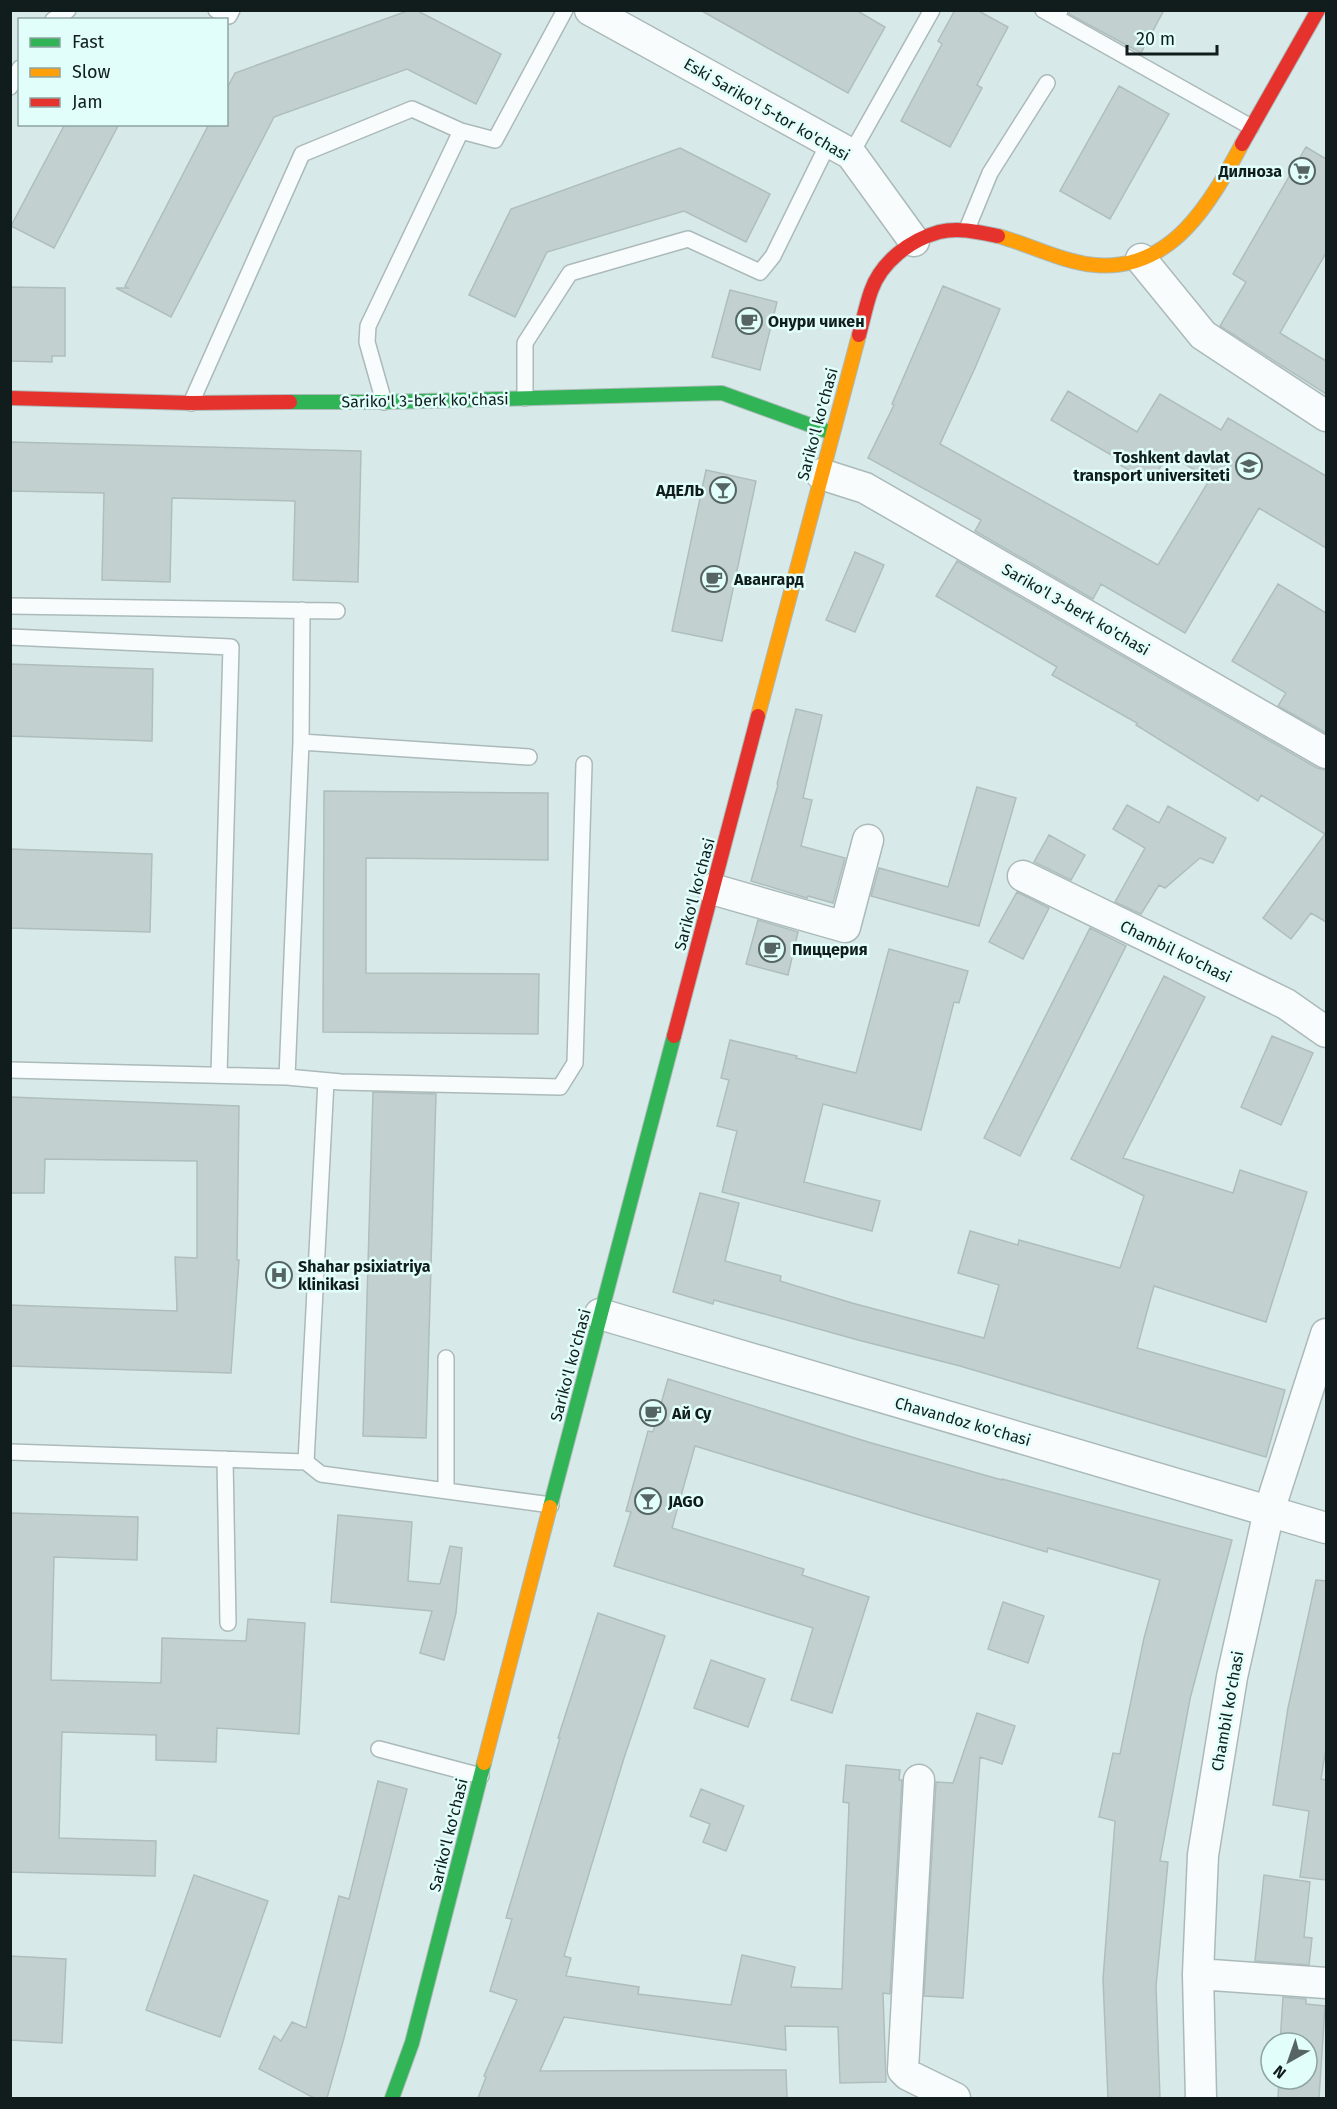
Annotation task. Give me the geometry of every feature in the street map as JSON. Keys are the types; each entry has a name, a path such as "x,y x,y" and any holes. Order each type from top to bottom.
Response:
{"main road":[{"name":"Sariko'l ko'chasi","path":"392,2098 412,2043 600,1314 871,290 884,268 903,249 914,241 939,231 967,229 994,235 1090,265 1107,266 1141,260 1157,253 1173,241 1219,188 1318,10"},
{"name":"Sariko'l 3-berk ko'chasi","path":"10,399 191,403 384,402 722,393 832,433"}],"street":[{"name":"Eski Sariko'l 5-tor ko'chasi","path":"590,10 840,148 914,241"},
{"path":"1141,260 1203,335 1326,416"},
{"name":"Sariko'l 3-berk ko'chasi","path":"821,474 865,488 1326,753"},
{"path":"712,889 845,927 868,840"},
{"name":"Chambil ko'chasi","path":"1023,876 1286,1005 1326,1032"},
{"name":"Chavandoz ko'chasi","path":"600,1314 1326,1528"},
{"name":"Chambil ko'chasi","path":"1201,2098 1197,1974 1203,1855 1232,1677 1269,1511 1326,1334"},
{"path":"919,1780 903,2070 908,2075 956,2098"},
{"path":"1197,1974 1326,1983"}],"lane":[{"path":"216,10 229,16 232,10"},
{"path":"191,403 302,154 412,109 461,131 495,140 565,10"},
{"path":"525,398 525,343 570,273 688,239 760,272 773,256 840,148 932,10"},
{"path":"1054,13 1251,127"},
{"path":"10,87 18,73"},
{"path":"967,229 990,173 1047,83"},
{"path":"384,402 367,342 368,326 461,131"},
{"path":"10,606 337,611"},
{"path":"287,1077 301,742 302,610"},
{"path":"10,637 231,647 219,1075"},
{"path":"301,742 529,757"},
{"path":"10,1070 560,1087 575,1063 584,764"},
{"path":"306,1461 326,1081"},
{"path":"446,1358 446,1491"},
{"path":"10,1452 306,1461 321,1474 551,1505"},
{"path":"225,1459 228,1623"},
{"path":"378,1749 481,1776"}],"building":[{"path":"410,10 416,10 501,54 476,104 407,69 274,117 171,317 116,288 128,288 125,286 208,126 228,126 228,86 235,73"},
{"path":"700,10 856,10 885,27 848,93"},
{"path":"955,10 977,10 1008,27 977,85 982,88 950,147 901,121 942,44 938,41"},
{"path":"1069,10 1164,10 1141,53 1069,14"},
{"path":"1119,86 1169,114 1110,219 1060,191"},
{"path":"64,126 118,126 54,248 11,226"},
{"path":"1306,147 1326,159 1326,253 1280,333 1326,361 1326,394 1220,326 1246,282 1233,274"},
{"path":"680,148 770,194 746,242 684,211 547,252 515,317 469,295 511,209"},
{"path":"943,286 1000,309 940,444 1158,565 1210,479 1168,454 1151,483 1118,464 1120,460 1051,420 1068,391 1137,432 1160,394 1221,430 1228,418 1326,476 1326,548 1259,508 1185,633 1101,584 1093,599 975,531 981,520 868,458 894,405 892,404"},
{"path":"10,287 65,288 65,356 52,356 52,362 10,361"},
{"path":"730,290 777,302 760,370 712,357"},
{"path":"10,442 361,451 358,582 293,580 295,501 172,498 170,582 102,580 104,493 10,491"},
{"path":"706,470 756,481 722,641 672,631"},
{"path":"855,552 884,565 855,632 826,620"},
{"path":"957,561 1317,768 1326,770 1326,922 1311,913 1291,939 1263,918 1325,834 1261,795 1258,801 1136,725 1137,723 1052,675 1057,667 936,596"},
{"path":"1278,584 1326,613 1326,733 1278,706 1286,693 1232,661"},
{"path":"10,664 153,669 152,741 10,736"},
{"path":"796,709 822,715 803,798 812,800 801,846 845,858 833,903 808,896 807,898 751,881 778,785"},
{"path":"977,787 1016,798 979,926 871,896 879,868 948,887"},
{"path":"324,791 548,793 548,860 366,858 366,973 539,974 538,1034 323,1032"},
{"path":"1127,805 1159,823 1168,806 1226,838 1213,863 1200,858 1165,888 1159,885 1141,914 1115,902 1145,848 1113,829"},
{"path":"1049,835 1085,855 1071,880 1034,862"},
{"path":"10,849 152,854 150,932 10,928"},
{"path":"1017,892 1049,908 1023,959 989,942"},
{"name":"Пиццерия","path":"758,920 798,932 788,975 746,964"},
{"path":"1090,928 1126,946 1020,1156 984,1138"},
{"path":"889,949 968,971 959,1003 954,1002 921,1130 823,1104 804,1182 880,1201 872,1231 722,1192 737,1131 717,1126 729,1080 721,1078 730,1040 856,1073"},
{"path":"1164,976 1205,997 1123,1158 1233,1193 1240,1170 1307,1192 1266,1322 1154,1286 1137,1348 1285,1390 1266,1457 960,1366 714,1300 713,1304 673,1292 700,1193 739,1203 725,1261 781,1276 780,1281 852,1303 984,1338 999,1285 958,1273 970,1231 1018,1245 1019,1240 1120,1268 1144,1196 1071,1159"},
{"path":"1272,1036 1313,1053 1281,1125 1241,1107"},
{"path":"373,1092 436,1094 426,1438 363,1436"},
{"path":"10,1097 239,1106 237,1260 239,1260 231,1373 10,1366 10,1305 177,1311 175,1257 197,1258 197,1161 45,1159 44,1193 10,1193"},
{"path":"668,1379 868,1442 1002,1480 1232,1540 1190,1699 1160,1861 1168,1862 1156,1986 1160,2098 1108,2098 1103,1979 1115,1821 1099,1817 1113,1753 1120,1754 1144,1638 1160,1580 1048,1548 1047,1552 695,1446 672,1528 804,1569 802,1575 869,1597 832,1713 791,1700 813,1628 614,1566 631,1512 626,1511 648,1431 653,1432"},
{"path":"10,1513 138,1517 137,1560 54,1557 51,1680 161,1683 162,1638 246,1641 248,1619 305,1623 299,1734 217,1728 216,1762 156,1760 156,1735 62,1732 59,1838 156,1841 155,1876 10,1872"},
{"path":"338,1515 412,1522 408,1581 440,1584 450,1546 462,1548 456,1613 444,1660 420,1653 432,1611 331,1602"},
{"path":"1316,1580 1326,1581 1326,1748 1321,1779 1326,1780 1326,1880 1300,1877 1309,1811 1273,1805 1288,1708"},
{"path":"1003,1602 1044,1616 1028,1663 988,1649"},
{"path":"598,1613 665,1636 624,1758 564,1956 571,1958 566,1976 639,1987 638,1994 731,2005 742,1955 795,1967 791,1987 842,1989 849,1803 843,1802 846,1765 900,1770 899,1780 902,1780 890,1994 883,1993 886,2082 840,2083 838,2027 785,2026 786,2050 564,2017 540,2071 786,2070 787,2098 478,2098 486,2077 484,2076 517,2000 490,1991 512,1919 506,1918 560,1738 558,1738"},
{"path":"711,1660 765,1679 748,1727 694,1708"},
{"path":"977,1713 1015,1726 1002,1764 980,1757 963,1998 924,1996 936,1782 953,1783"},
{"path":"378,1781 407,1789 327,2098 314,2098 259,2069 274,2036 281,2041 292,2022 306,2028 339,1896 349,1899"},
{"path":"701,1789 744,1806 726,1851 703,1842 710,1824 690,1816"},
{"path":"194,1875 268,1901 220,2037 146,2010"},
{"path":"1264,1875 1310,1882 1304,1937 1312,1938 1309,1965 1255,1961"},
{"path":"10,1956 66,1959 62,2043 10,2040"},
{"path":"1283,1997 1306,1999 1306,2004 1325,2006 1319,2098 1278,2098 1278,2091 1319,2091 1319,2031 1281,2031"}],"traffic: fast":[{"path":"290,402 384,402 722,393 832,433"},
{"path":"550,1507 674,1036"},
{"path":"392,2098 412,2043 484,1763"}],"traffic: slow":[{"path":"998,236 1059,257 1095,265 1122,264 1146,257 1167,245 1186,229 1217,188 1242,144"},
{"path":"758,716 859,335"},
{"path":"484,1763 550,1507"}],"traffic: jam":[{"path":"1242,144 1318,10"},
{"path":"859,335 869,296 876,280 889,262 907,247 939,232 954,230 998,236"},
{"path":"10,398 191,403 290,402"},
{"path":"674,1036 758,716"}],"place":[{"name":"Дилноза","path":"1302,171"},
{"name":"Онури чикен","path":"749,321"},
{"name":"Toshkent davlat transport universiteti","path":"1249,466"},
{"name":"АДЕЛЬ","path":"723,490"},
{"name":"Авангард","path":"714,579"},
{"name":"Пиццерия","path":"772,949"},
{"name":"Shahar psixiatriya klinikasi","path":"279,1275"},
{"name":"Ай Су","path":"653,1413"},
{"name":"JAGO","path":"648,1501"}]}
